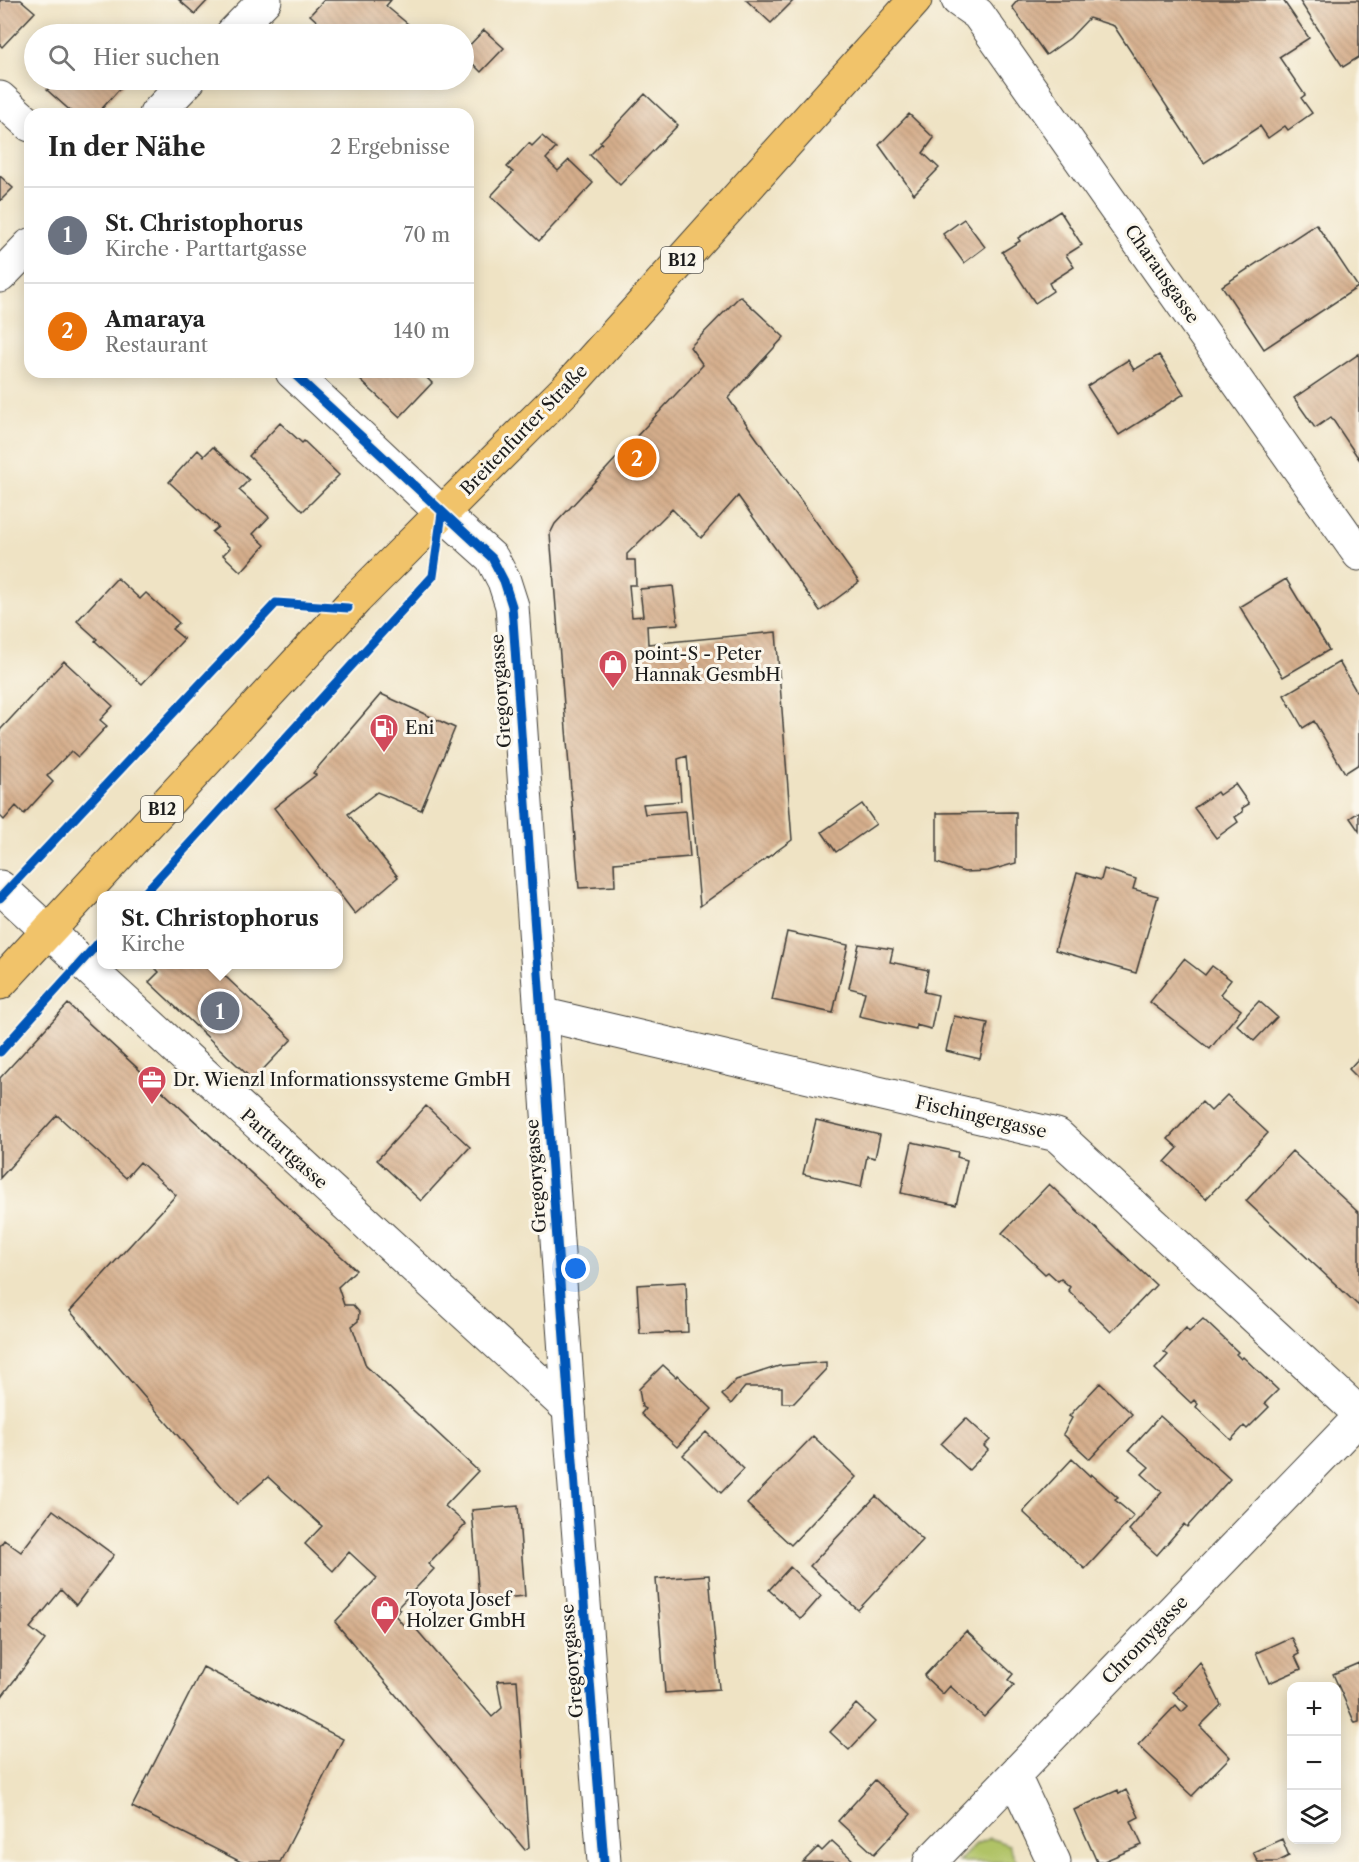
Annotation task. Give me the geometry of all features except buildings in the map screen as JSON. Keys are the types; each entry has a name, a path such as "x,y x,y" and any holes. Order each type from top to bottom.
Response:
{"main road":[{"name":"Breitenfurter Straße","path":"0,983 356,599 567,388 915,0"}],"street":[{"path":"242,24 265,0"},
{"name":"Charausgasse","path":"958,0 978,15 1359,554"},
{"path":"162,108 179,90"},
{"path":"0,98 24,120"},
{"path":"0,276 24,251"},
{"name":"Gregorygasse","path":"298,378 492,558 504,582 512,606 604,1862"},
{"name":"Parttartgasse","path":"0,887 569,1408"},
{"name":"Fischingergasse","path":"541,1014 1057,1135 1359,1413"},
{"name":"Chromygasse","path":"930,1862 1359,1418"},
{"path":"1014,1776 1054,1862"}],"green space":[{"path":"990,1838 1009,1845 1017,1862 958,1862 976,1844"}],"cycle path":[{"path":"298,378 492,558 504,581 512,606 569,1409 604,1862"},
{"path":"147,891 433,576 442,513"},
{"path":"0,898 276,603 348,608"},
{"path":"0,1052 97,944"}],"place":[{"name":"Amaraya","path":"637,458"},
{"name":"point-S - Peter Hannak GesmbH","path":"613,690"},
{"name":"Eni","path":"384,754"},
{"name":"St. Christophorus","path":"220,1011"},
{"name":"Dr. Wienzl Informationssysteme GmbH","path":"152,1106"},
{"name":"Toyota Josef Holzer GmbH","path":"385,1636"}]}
